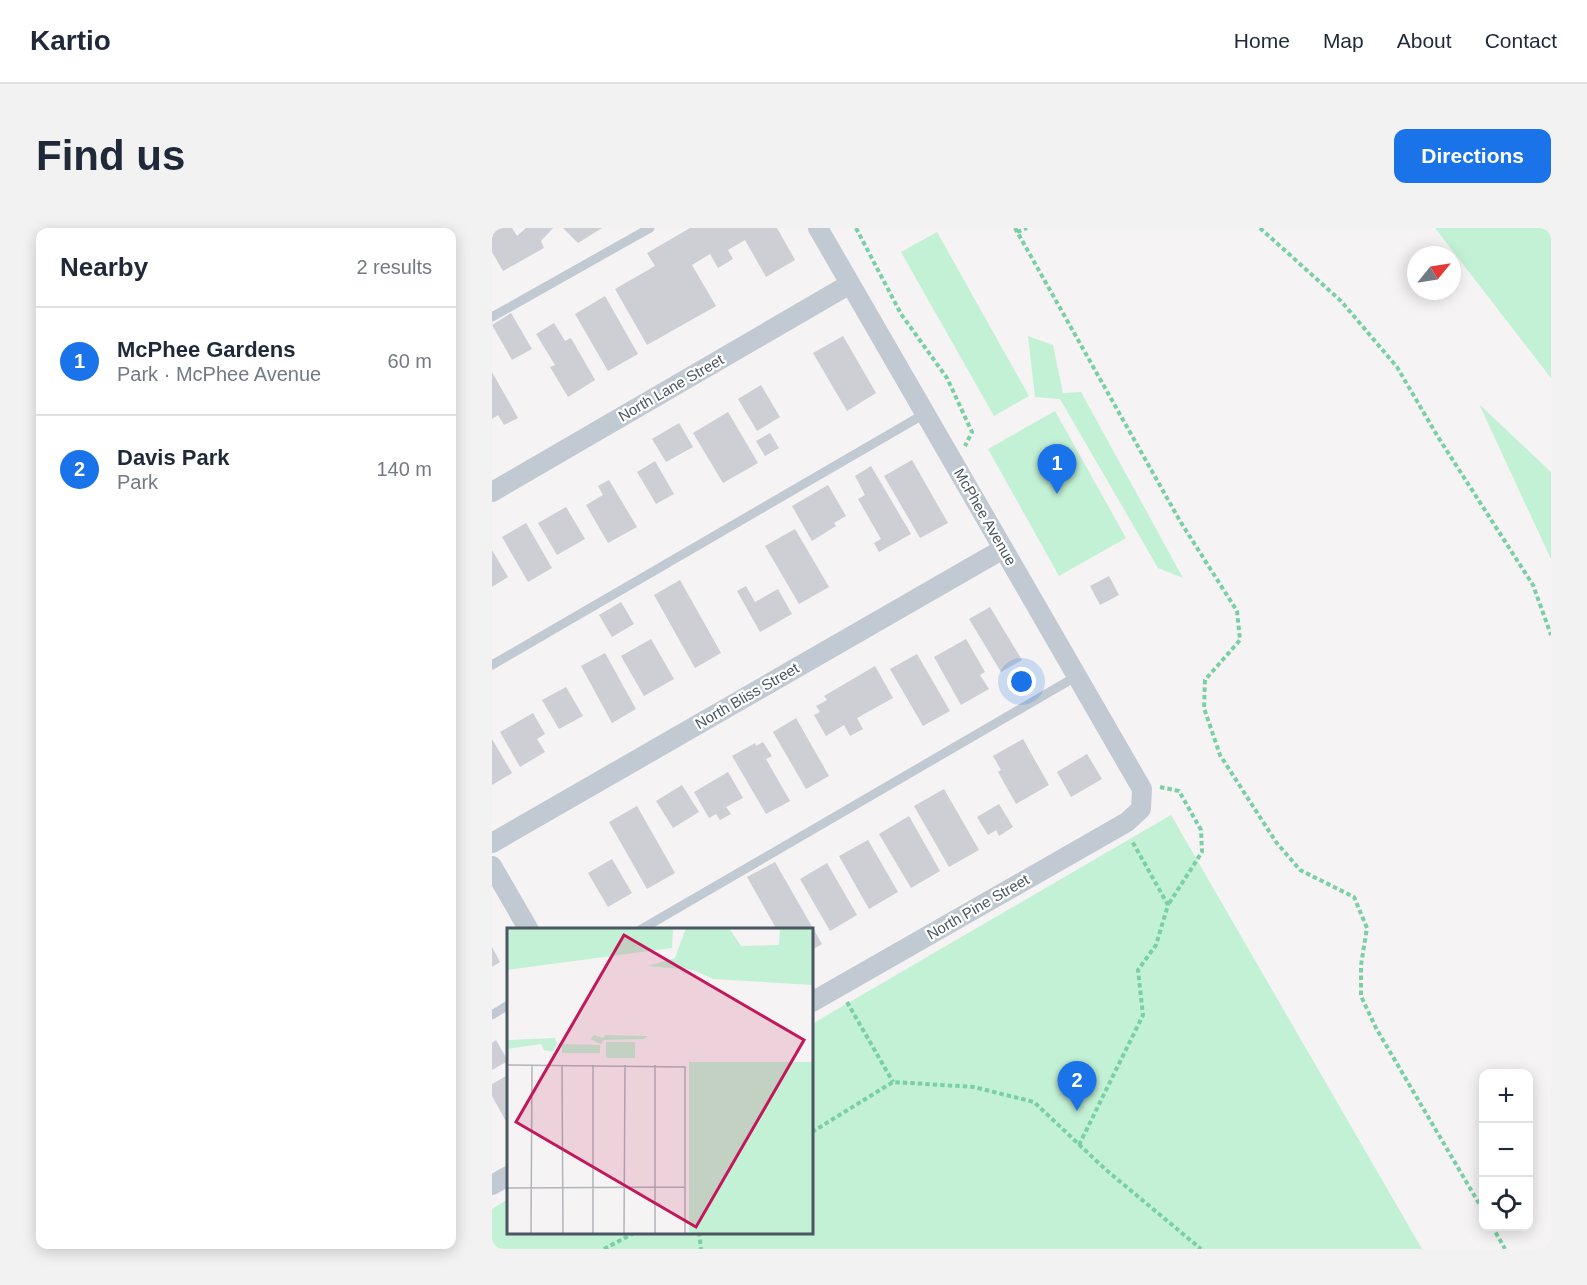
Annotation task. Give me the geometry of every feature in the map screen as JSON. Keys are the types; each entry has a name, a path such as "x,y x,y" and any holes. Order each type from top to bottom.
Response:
{"street":[{"name":"McPhee Avenue","path":"818,228 927,413 1142,789 1141,809"},
{"name":"North Lane Street","path":"492,492 850,284"},
{"name":"North Bliss Street","path":"492,843 1003,549"},
{"name":"North Pine Street","path":"813,1001 1122,825 1141,809"},
{"path":"492,866 528,928"},
{"path":"492,1185 507,1177"}],"lane":[{"path":"492,317 650,228"},
{"path":"492,665 927,413"},
{"path":"643,928 1077,676"},
{"path":"492,1015 507,1006"}],"path":[{"path":"856,228 901,314 947,378 972,432 954,462"},
{"path":"1027,228 1016,230 1180,520 1237,611 1240,640 1205,680 1204,708 1220,755 1276,842 1300,870 1354,897 1367,928 1361,964 1361,996 1376,1028 1479,1203"},
{"path":"1260,228 1341,301 1397,367 1443,447 1533,585 1551,635"},
{"path":"1079,1145 1143,1015 1138,970 1156,945 1168,905 1202,852 1201,830 1179,791 1137,781"},
{"path":"1122,825 1168,905"},
{"path":"838,987 893,1082"},
{"path":"813,1131 893,1082 974,1087 1034,1102 1079,1145 1201,1249"},
{"path":"1494,1231 1505,1249"},
{"path":"604,1249 634,1234"},
{"path":"699,1234 701,1249"}],"green space":[{"path":"1435,228 1551,228 1551,378 1461,262 1461,246 1449,246"},
{"path":"937,232 1029,396 994,416 901,252"},
{"path":"1028,336 1053,345 1063,393 1081,392 1183,578 1158,568 1060,399 1035,397"},
{"path":"1479,404 1551,472 1551,559"},
{"path":"1055,411 1126,538 1059,576 988,449"},
{"path":"1171,815 1422,1249 492,1249 492,1209 507,1200 507,1234 813,1234 813,1023"}],"building":[{"path":"492,228 512,228 517,236 526,228 553,228 541,241 544,248 503,271 492,252"},
{"path":"563,228 602,228 578,243"},
{"path":"690,228 777,228 795,260 766,277 745,240 728,250 733,259 718,268 710,254 692,265 716,306 647,345 615,289 655,266 647,253"},
{"path":"605,296 638,354 608,371 575,314"},
{"path":"511,313 532,349 512,360 492,325"},
{"path":"554,323 565,341 571,338 595,380 568,397 550,367 555,365 536,334"},
{"path":"843,336 876,393 847,411 813,353"},
{"path":"492,372 518,418 504,425 498,415 492,419"},
{"path":"761,385 780,417 757,431 738,399"},
{"path":"728,412 758,463 723,483 693,433"},
{"path":"679,423 693,447 666,462 652,439"},
{"path":"770,433 779,448 765,456 756,441"},
{"path":"912,460 948,523 920,538 884,476"},
{"path":"655,461 674,494 656,504 637,472"},
{"path":"871,466 911,534 879,552 874,543 881,539 858,499 865,495 855,476"},
{"path":"609,480 637,527 608,543 586,505 603,495 598,486"},
{"path":"828,485 846,516 834,523 836,526 812,541 792,506"},
{"path":"566,507 585,539 557,555 538,523"},
{"path":"526,523 552,568 528,582 502,537"},
{"path":"795,529 829,587 799,604 765,546"},
{"path":"492,550 508,577 492,587"},
{"path":"1109,576 1119,595 1100,605 1090,586"},
{"path":"680,580 721,653 695,668 654,595"},
{"path":"746,586 755,602 778,589 792,614 760,632 737,591"},
{"path":"621,602 634,624 612,637 599,615"},
{"path":"990,607 1022,660 1001,672 969,619"},
{"path":"651,639 674,679 644,696 621,656"},
{"path":"966,639 985,672 980,675 989,689 961,705 934,657"},
{"path":"605,653 636,709 612,723 581,666"},
{"path":"917,654 950,711 923,726 890,669"},
{"path":"875,666 893,698 857,718 863,729 850,736 844,725 826,736 814,715 820,712 816,706 827,700 824,696"},
{"path":"566,687 583,716 559,729 542,700"},
{"path":"533,713 545,734 537,739 545,752 520,767 500,732"},
{"path":"796,718 829,776 806,789 773,732"},
{"path":"492,739 512,773 492,785"},
{"path":"1023,739 1049,785 1016,804 998,772 1001,770 993,756"},
{"path":"763,742 772,756 766,759 790,801 766,814 732,756 755,743 756,746"},
{"path":"1087,754 1102,779 1071,797 1057,772"},
{"path":"728,772 743,798 726,807 731,814 720,820 716,814 709,818 694,792"},
{"path":"682,785 699,812 673,828 656,801"},
{"path":"944,789 979,850 949,867 914,806"},
{"path":"999,804 1013,827 999,836 996,830 988,835 977,817"},
{"path":"637,806 675,873 647,889 609,822"},
{"path":"909,816 940,871 911,888 879,834"},
{"path":"868,840 898,892 869,909 839,856"},
{"path":"612,859 632,893 608,907 588,873"},
{"path":"775,862 813,928 776,928 747,877"},
{"path":"827,863 857,915 830,931 800,879"},
{"path":"813,928 822,944 813,949"},
{"path":"492,947 500,962 492,967"},
{"path":"496,1040 507,1062 492,1070 492,1043"},
{"path":"507,1076 507,1123 492,1096 492,1084"}],"place":[{"name":"McPhee Gardens","path":"1057,494"},
{"name":"Davis Park","path":"1077,1111"}]}
